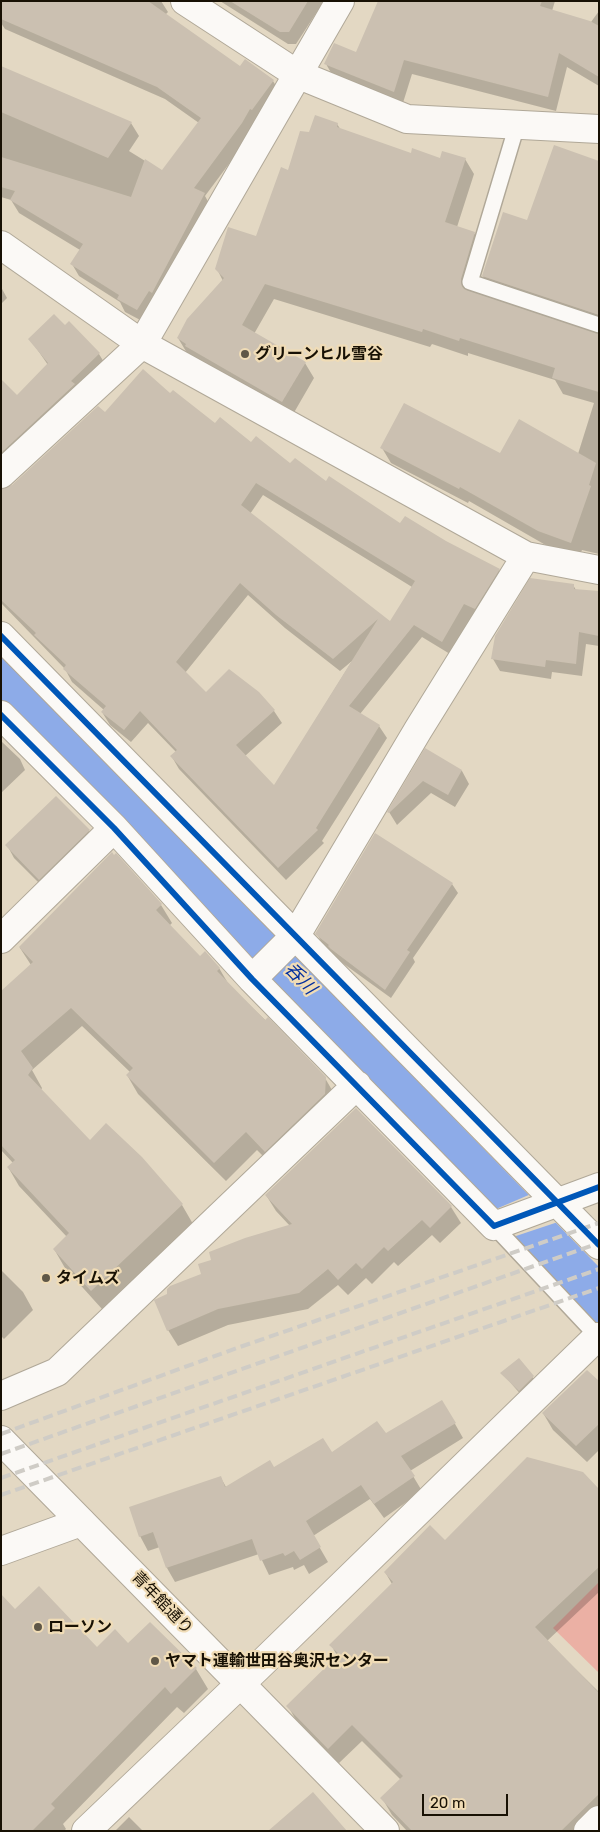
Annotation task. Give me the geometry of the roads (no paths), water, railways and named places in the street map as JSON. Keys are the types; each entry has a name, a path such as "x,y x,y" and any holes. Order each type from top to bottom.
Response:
{"street":[{"path":"185,1 297,74 407,119 599,129"},
{"path":"1,474 142,344 340,1"},
{"path":"1,245 142,344 526,556 599,570"},
{"path":"256,976 292,939 526,556"},
{"path":"1,636 292,939 558,1202 599,1245"},
{"path":"1,715 114,828 357,1085 494,1226 558,1202 598,1184"},
{"path":"1,939 114,828"},
{"path":"1,1396 57,1372 357,1085"},
{"path":"86,1831 598,1337"},
{"name":"青年館通り","path":"1,1440 386,1831"},
{"path":"1,1551 81,1522"},
{"path":"588,1831 599,1820"}],"lane":[{"path":"517,125 470,282 599,325"},
{"path":"494,1226 598,1337"}],"water":[{"name":"呑川","path":"1,654 599,1267 599,1338 1,705"}],"railway":[{"path":"1,1434 237,1348 599,1223"},
{"path":"1,1454 599,1243"},
{"path":"1,1478 599,1269"},
{"path":"1,1495 599,1288"}],"place":[{"name":"グリーンヒル雪谷","path":"245,354"},
{"name":"タイムズ","path":"46,1278"},
{"name":"ローソン","path":"38,1627"},
{"name":"ヤマト運輸世田谷奥沢センター","path":"155,1661"}]}
